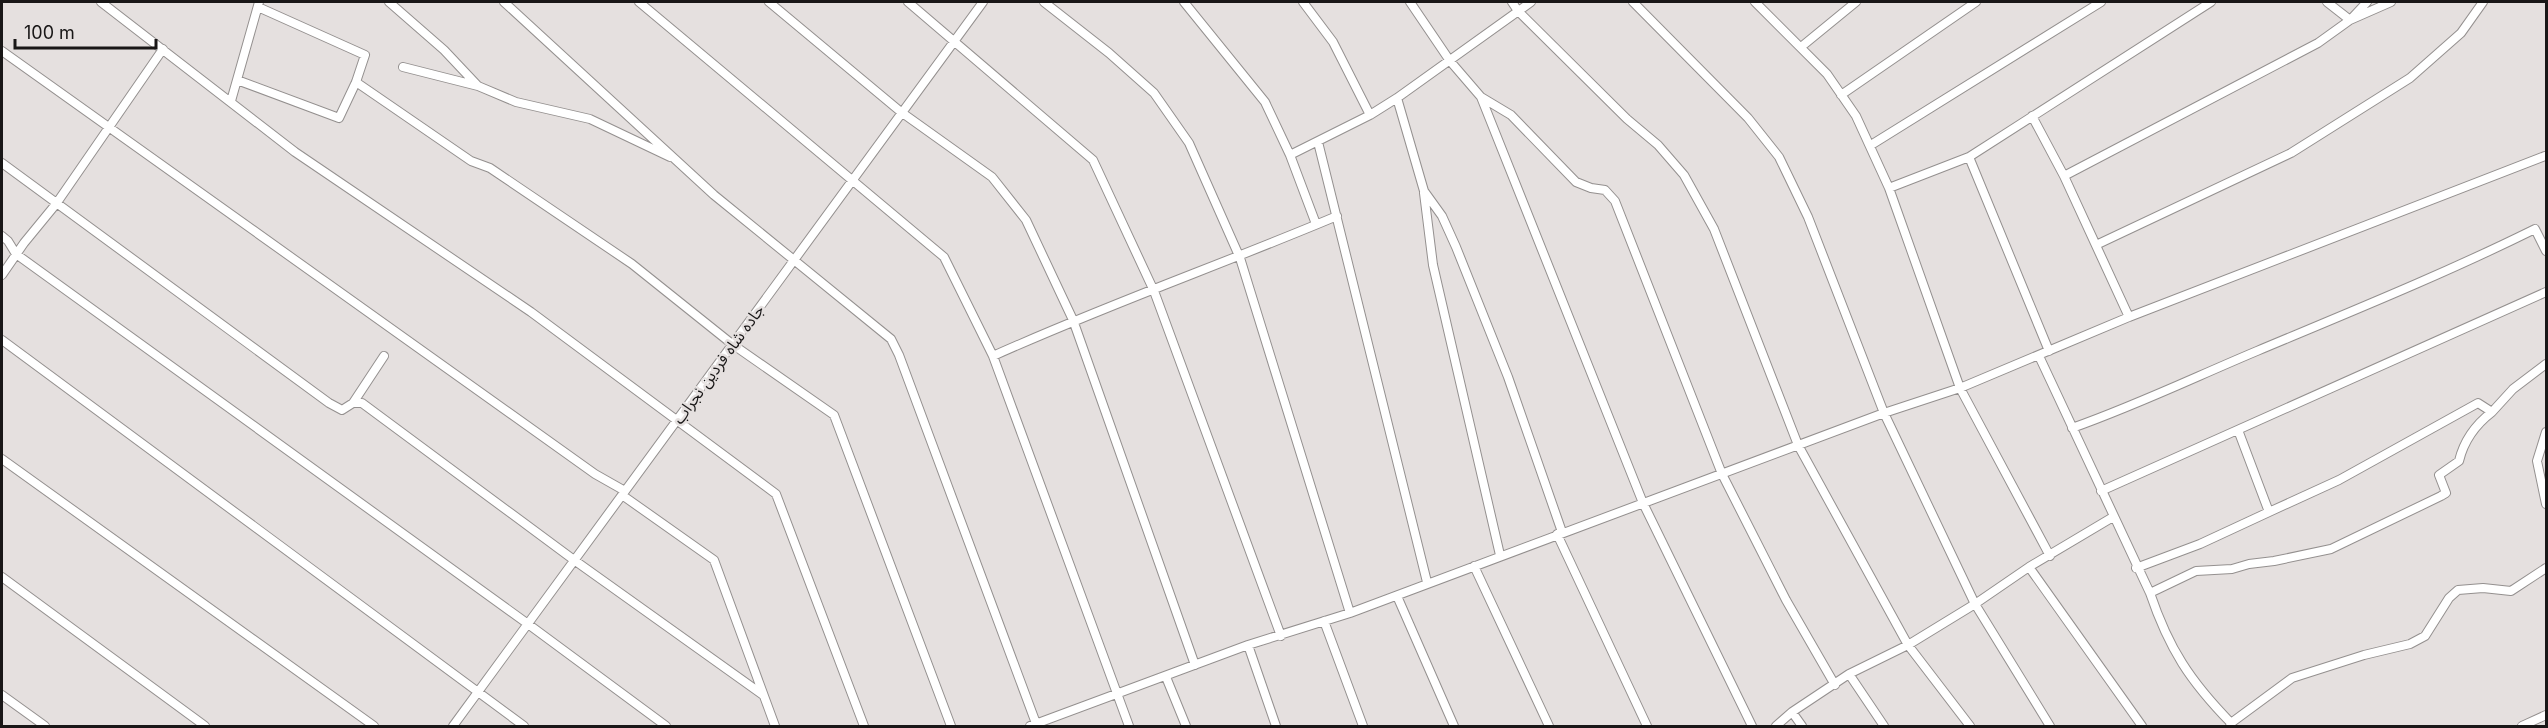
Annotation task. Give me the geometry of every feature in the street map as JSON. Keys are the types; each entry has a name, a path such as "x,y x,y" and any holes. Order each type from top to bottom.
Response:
{"street":[{"path":"102,2 296,152 531,312 776,494 864,726"},
{"path":"389,2 444,50 478,86"},
{"path":"504,2 714,195 891,339 903,366 1034,726 1248,645 1350,613 1427,582 1884,413 1960,388 2129,317 2545,156"},
{"path":"639,2 944,257 993,356 1129,726"},
{"path":"769,2 901,112 992,177 1026,220 1072,320 1195,665"},
{"path":"908,2 1093,160 1154,291 1281,636"},
{"name":"جاده شاه فردین نجراب","path":"453,726 983,2"},
{"path":"1044,2 1109,53 1154,93 1189,143 1240,258 1350,613"},
{"path":"1184,2 1265,102 1290,155 1317,224"},
{"path":"1303,2 1333,42 1370,115"},
{"path":"1410,2 1450,61 1481,97 1511,115 1576,182 1605,190 1615,201 1722,474 1786,600 1835,685"},
{"path":"1512,2 1518,11 1627,119 1658,145 1684,175 1714,229 1798,445 1908,645 1970,726"},
{"path":"1290,155 1370,115 1397,98 1531,2"},
{"path":"1633,2 1748,118 1779,157 1808,217 1884,413 1975,604 2050,726"},
{"path":"1755,2 1827,74 1871,145 1960,388 2050,556"},
{"path":"1801,46 1856,2"},
{"path":"1841,95 1976,2"},
{"path":"1871,145 2101,2"},
{"path":"1888,188 1969,157 2211,2"},
{"path":"2327,2 2350,20"},
{"path":"2064,176 2318,43 2350,20 2367,2"},
{"path":"2350,20 2391,2"},
{"path":"2096,245 2290,153 2410,78 2461,33 2482,2"},
{"path":"231,101 258,4 365,55 356,82 339,118 237,80"},
{"path":"2,275 56,204 163,50"},
{"path":"2,51 714,560 775,726"},
{"path":"403,67 478,86 516,102 590,119 679,162"},
{"path":"356,82 471,161 490,168 632,264 732,344 834,415 951,726"},
{"path":"1481,97 1643,503 1752,726"},
{"path":"1397,98 1424,191 1433,265 1500,555"},
{"path":"2032,116 2064,176 2129,317"},
{"path":"1318,142 1427,582"},
{"path":"1969,157 2049,351"},
{"path":"2,163 329,403 342,410 353,403 384,356"},
{"path":"1424,191 1442,216 1456,248 1508,377 1560,533 1647,726"},
{"path":"993,356 1072,320 1240,258 1337,216"},
{"path":"2072,428 2124,410 2211,370 2464,264 2535,229 2547,251"},
{"path":"2,236 16,254 666,726"},
{"path":"2101,491 2547,292"},
{"path":"2,340 524,726"},
{"path":"2039,356 2136,568 2150,593 2162,630 2178,661 2230,725 2292,678 2364,655 2410,644 2426,636 2444,605 2458,590 2483,588 2511,591 2547,568"},
{"path":"2150,593 2196,571 2232,570 2249,564 2331,549 2446,494 2439,475 2459,461 2476,424 2492,412 2513,389 2547,364"},
{"path":"353,403 362,403 574,560 763,694"},
{"path":"2136,568 2200,544 2339,480 2478,404 2492,412"},
{"path":"2238,430 2269,512"},
{"path":"2547,432 2537,461 2547,504"},
{"path":"2,459 374,726"},
{"path":"1776,726 1792,712 1849,674 1908,645 1975,604 2029,567 2113,517"},
{"path":"1474,566 1549,726"},
{"path":"2029,567 2142,726"},
{"path":"2,577 205,726"},
{"path":"1397,596 1454,726"},
{"path":"1324,621 1363,726"},
{"path":"1248,645 1276,726"},
{"path":"1849,674 1884,726"},
{"path":"1166,677 1186,726"},
{"path":"2,695 45,726"},
{"path":"1792,712 1802,726"},
{"path":"2522,726 2547,715"}]}
